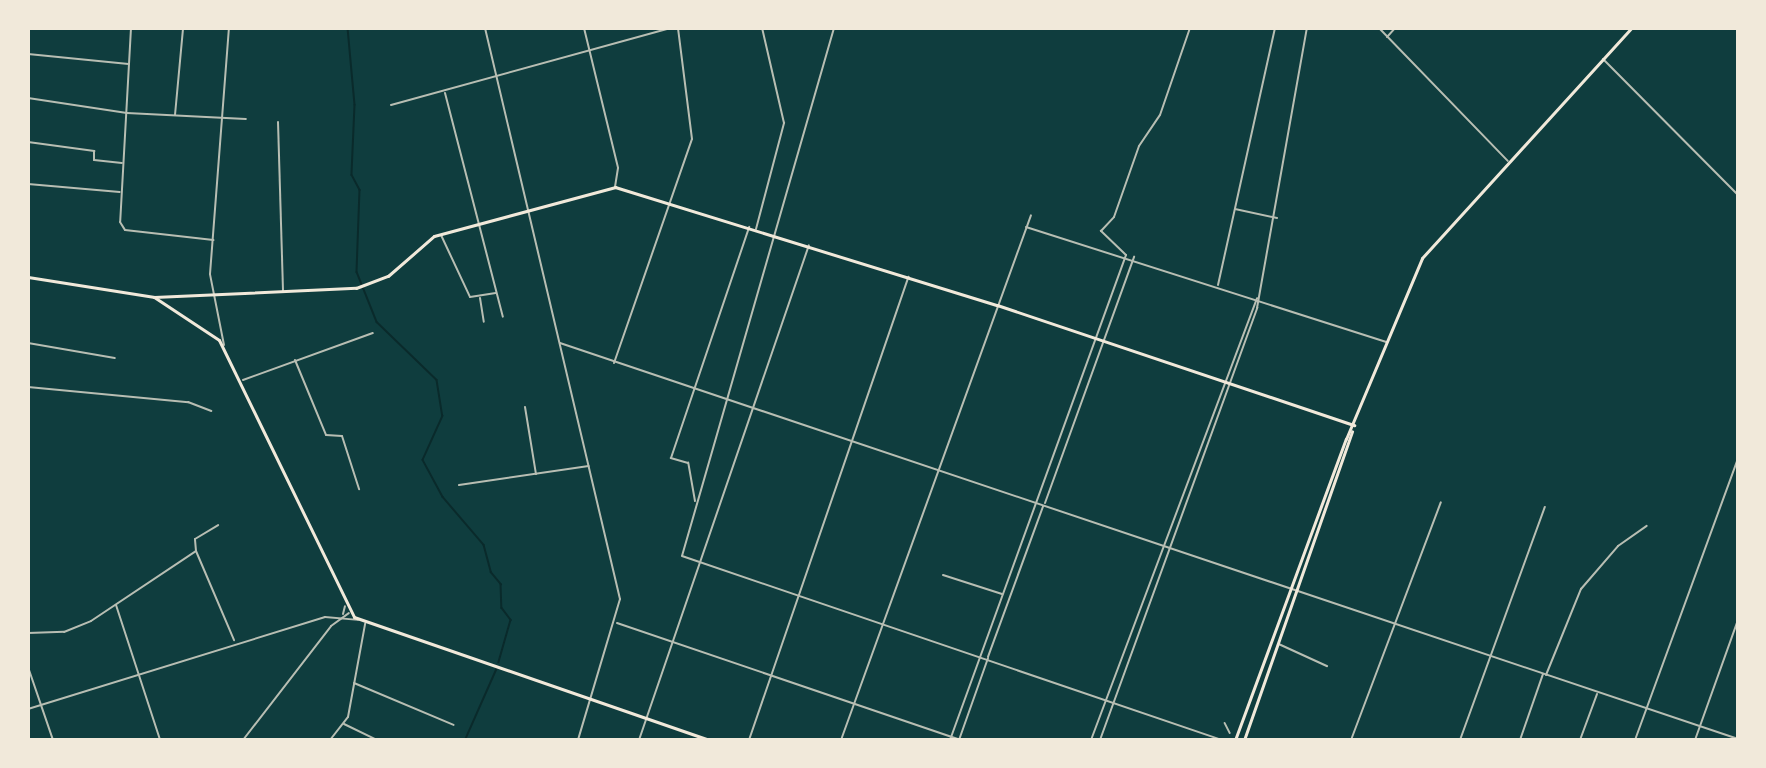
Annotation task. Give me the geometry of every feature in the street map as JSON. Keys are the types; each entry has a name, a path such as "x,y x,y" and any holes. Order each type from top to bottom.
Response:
{"main road":[{"path":"1235,740 1352,430 1422,258 1631,28"},
{"path":"28,277 154,297 356,288 373,283 440,234 615,187 809,245 997,305 1354,425"},
{"path":"154,297 197,321 224,345 243,380 348,613 365,624 709,740"},
{"path":"1244,740 1299,589 1352,430"},
{"path":"1271,641 1279,644"}],"street":[{"path":"131,28 120,192 125,230 213,240"},
{"path":"175,116 183,28"},
{"path":"224,345 214,294 213,240 229,28"},
{"path":"273,28 284,29"},
{"path":"485,28 620,599 617,624 578,740"},
{"path":"584,28 618,168 615,187"},
{"path":"391,105 445,93 670,28"},
{"path":"614,363 693,134 678,28"},
{"path":"756,229 784,123 762,28"},
{"path":"834,28 695,501 682,554 699,562 988,658 1222,740"},
{"path":"1190,28 1160,116 1139,146 1114,217 1101,231 1126,255 1387,342"},
{"path":"1218,285 1275,28"},
{"path":"1100,740 1230,383 1257,298 1277,218 1307,28"},
{"path":"1379,28 1508,161"},
{"path":"1388,37 1395,28"},
{"path":"28,54 129,64"},
{"path":"1603,59 1737,195"},
{"path":"445,93 503,317"},
{"path":"28,98 127,113 246,119"},
{"path":"278,122 283,291"},
{"path":"28,142 94,152 94,160 122,163"},
{"path":"28,184 120,192"},
{"path":"1235,208 1277,218"},
{"path":"841,740 1031,216"},
{"path":"695,501 688,463 671,458 692,388 748,227"},
{"path":"1026,227 1121,258 1126,255"},
{"path":"440,234 470,297 480,298 496,293"},
{"path":"639,740 809,245"},
{"path":"951,738 1126,255"},
{"path":"617,624 959,739 1134,257"},
{"path":"749,740 850,441 909,277"},
{"path":"480,298 484,322"},
{"path":"1091,740 1222,381 1257,298"},
{"path":"243,380 373,333"},
{"path":"28,344 115,358"},
{"path":"560,344 850,441 1037,500 1737,739"},
{"path":"295,360 326,435 342,436 359,489"},
{"path":"28,387 188,402 211,411"},
{"path":"525,407 536,474"},
{"path":"1635,740 1737,459"},
{"path":"459,485 589,466"},
{"path":"1351,740 1441,502"},
{"path":"1460,740 1545,507"},
{"path":"218,525 195,539 196,551 234,642"},
{"path":"1520,740 1544,675 1581,589 1618,546 1647,526"},
{"path":"28,633 64,632 116,605 196,551"},
{"path":"943,574 1002,594"},
{"path":"116,605 160,740"},
{"path":"243,740 341,616 345,606"},
{"path":"28,709 234,642 348,613"},
{"path":"341,616 358,620"},
{"path":"1695,740 1737,620"},
{"path":"330,740 344,724 365,624"},
{"path":"1133,627 1140,629"},
{"path":"1279,644 1327,666"},
{"path":"28,667 53,740"},
{"path":"354,683 454,725"},
{"path":"1580,740 1597,693"},
{"path":"1225,723 1230,733"},
{"path":"344,724 377,740"}],"waterway":[{"path":"348,28 355,105 352,175 360,190 357,272 377,322 437,380 443,416 423,460 443,497 484,545 491,572 501,584 502,608 511,620 499,662"},
{"path":"465,740 496,670"}]}
